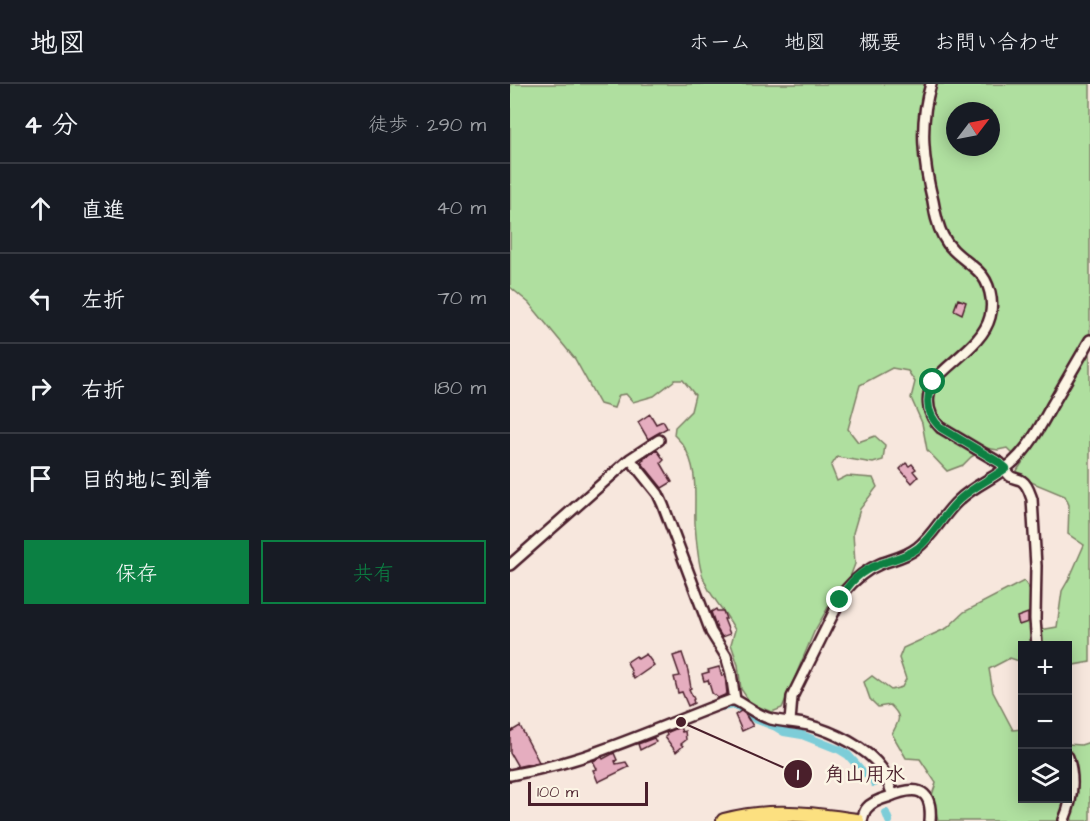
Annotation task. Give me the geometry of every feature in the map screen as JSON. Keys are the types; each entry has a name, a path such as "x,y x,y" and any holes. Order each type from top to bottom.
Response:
{"main road":[{"path":"724,821 745,816 779,813 829,816 857,821"}],"street":[{"path":"932,84 927,99 923,130 924,162 939,227 954,252 982,276 989,290 991,315 983,333 933,382 929,390 928,407 935,423 941,428 1000,463 1011,477 1023,482 1029,490 1032,499 1036,566 1037,641"},
{"path":"790,722 792,697 844,592 851,583 879,564 904,557 915,550 960,498 1006,468 1025,450 1090,340"},
{"path":"510,566 630,459 659,440"},
{"path":"630,459 658,494 663,505 711,632 726,656 735,700"},
{"path":"510,775 536,770 604,750 682,718 735,700 771,719 808,725 854,744 883,770 893,795"},
{"path":"1072,778 1072,798"},
{"path":"862,821 867,807 904,790 923,793 928,800 931,812 930,821"},
{"path":"1064,820 1071,803"}],"green space":[{"path":"510,84 1090,84 1090,662 1072,665 1072,641 1018,641 1018,661 1010,658 989,669 993,692 1013,730 1018,729 1018,803 1072,803 1072,744 1081,745 1090,742 1090,821 1072,821 1062,816 1058,821 938,821 932,795 936,783 920,759 906,758 892,734 898,722 897,713 890,705 878,707 870,699 864,682 872,676 891,690 902,687 906,679 899,658 903,648 947,628 964,612 1024,581 1031,591 1032,624 1040,630 1057,627 1062,591 1084,545 1068,534 1069,505 1065,496 1019,477 1016,472 1022,463 1007,448 998,450 986,448 963,465 947,471 927,450 922,423 911,398 915,382 908,371 892,368 860,385 848,429 858,442 875,436 885,445 883,460 873,463 837,457 831,466 837,481 847,476 873,478 877,487 860,509 853,533 855,564 850,577 834,597 814,632 782,708 772,712 751,704 741,689 738,665 731,644 735,630 708,589 701,569 695,523 694,473 688,454 674,435 675,427 691,411 695,395 683,380 675,380 654,396 633,402 626,394 619,395 614,408 600,404 575,359 529,303 510,287"}],"building":[{"path":"958,299 966,302 962,314 954,310"},
{"path":"650,414 656,424 663,421 667,428 648,439 638,422"},
{"path":"657,450 664,460 661,463 672,482 662,488 641,462"},
{"path":"906,463 909,466 912,464 916,469 913,471 918,477 912,483 900,469"},
{"path":"716,609 723,611 730,634 722,637 717,629 711,612"},
{"path":"1028,613 1028,622 1019,625 1017,617"},
{"path":"682,653 688,671 691,688 689,689 694,699 694,703 688,706 682,692 678,693 674,677 680,676 673,656"},
{"path":"646,654 654,665 634,679 627,662 636,656 638,659"},
{"path":"719,667 722,676 725,675 727,694 718,698 712,693 708,680 704,681 702,674"},
{"path":"741,711 753,726 742,731 735,715"},
{"path":"520,726 539,762 516,767 510,753 510,732"},
{"path":"680,727 682,732 685,731 686,740 676,752 665,737 666,733"},
{"path":"654,738 656,742 640,750 638,744"},
{"path":"614,753 616,764 626,762 629,767 598,782 593,770 597,769 593,761"}],"waterway":[{"path":"722,707 733,705 739,707 755,719 784,732 802,735 840,750 873,779 874,783"},
{"path":"886,813 889,821"}],"place":[{"name":"角山用水","path":"681,722"}],"route":[{"path":"840,600 851,583 860,575 879,564 904,557 915,550 960,498 1006,468 935,423 928,407 929,390 933,382"}]}
